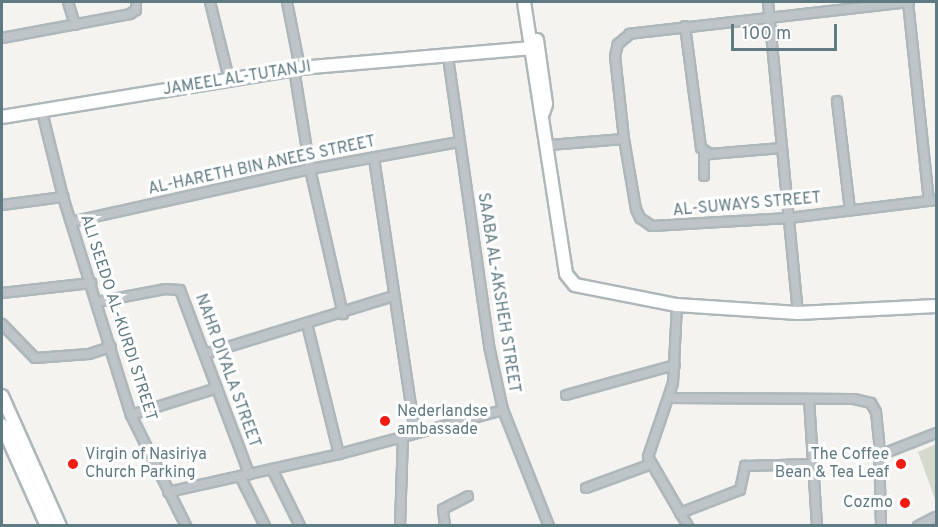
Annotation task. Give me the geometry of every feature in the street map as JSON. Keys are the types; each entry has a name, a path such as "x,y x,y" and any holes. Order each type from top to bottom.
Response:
{"main road":[{"path":"524,2 546,104 543,113 566,274 571,282 677,305 798,313 936,306"},
{"path":"532,2 534,52"},
{"name":"JAMEEL AL-TUTANJI","path":"2,117 297,69 473,55 477,59 534,52"},
{"path":"2,396 60,525"},
{"path":"2,425 47,525"}],"street":[{"path":"68,2 75,25"},
{"path":"210,2 229,79"},
{"path":"287,2 310,169 343,314"},
{"path":"768,2 798,313"},
{"path":"909,2 932,201"},
{"name":"AL-SUWAYS STREET","path":"909,2 630,34 618,44 615,56 624,139 636,209 647,224 670,227 789,218 932,201"},
{"path":"2,38 75,25 136,6"},
{"path":"685,26 699,138 704,152 704,176"},
{"name":"SAABA AL-AKSHEH STREET","path":"448,57 489,346 502,410 549,525"},
{"path":"837,100 850,210"},
{"name":"ALI SEEDO AL-KURDI STREET","path":"42,112 63,197 131,415 186,525"},
{"path":"549,145 624,139"},
{"name":"AL-HARETH BIN ANEES STREET","path":"71,222 310,169 459,142"},
{"path":"704,152 782,148"},
{"path":"374,158 415,433"},
{"path":"2,205 63,197"},
{"path":"2,293 91,283"},
{"name":"NAHR DIYALA STREET","path":"97,302 180,290 217,388 244,475"},
{"path":"205,354 343,314 394,296"},
{"path":"677,305 675,365 669,398 648,451 650,465 688,525"},
{"path":"2,324 35,358 89,354 111,347"},
{"path":"307,324 339,454"},
{"path":"566,395 675,365"},
{"path":"131,415 217,388"},
{"path":"669,398 871,402 876,412 880,455 881,525"},
{"path":"809,399 817,525"},
{"name":"NAHR DIYALA STREET","path":"168,492 339,454 502,410"},
{"path":"880,455 936,433"},
{"path":"400,525 403,436"},
{"path":"680,513 740,490 743,469 747,465 813,464"},
{"path":"586,488 650,465"},
{"path":"272,469 300,525"},
{"path":"244,475 265,525"},
{"path":"446,525 443,509 468,496"},
{"path":"918,525 936,517"}],"shaded area":[{"path":"936,444 936,502 918,452"}],"place":[{"name":"Nederlandse ambassade","path":"385,421"},
{"name":"Virgin of Nasiriya Church Parking","path":"73,464"},
{"name":"The Coffee Bean & Tea Leaf","path":"901,464"},
{"name":"Cozmo","path":"905,503"}]}
